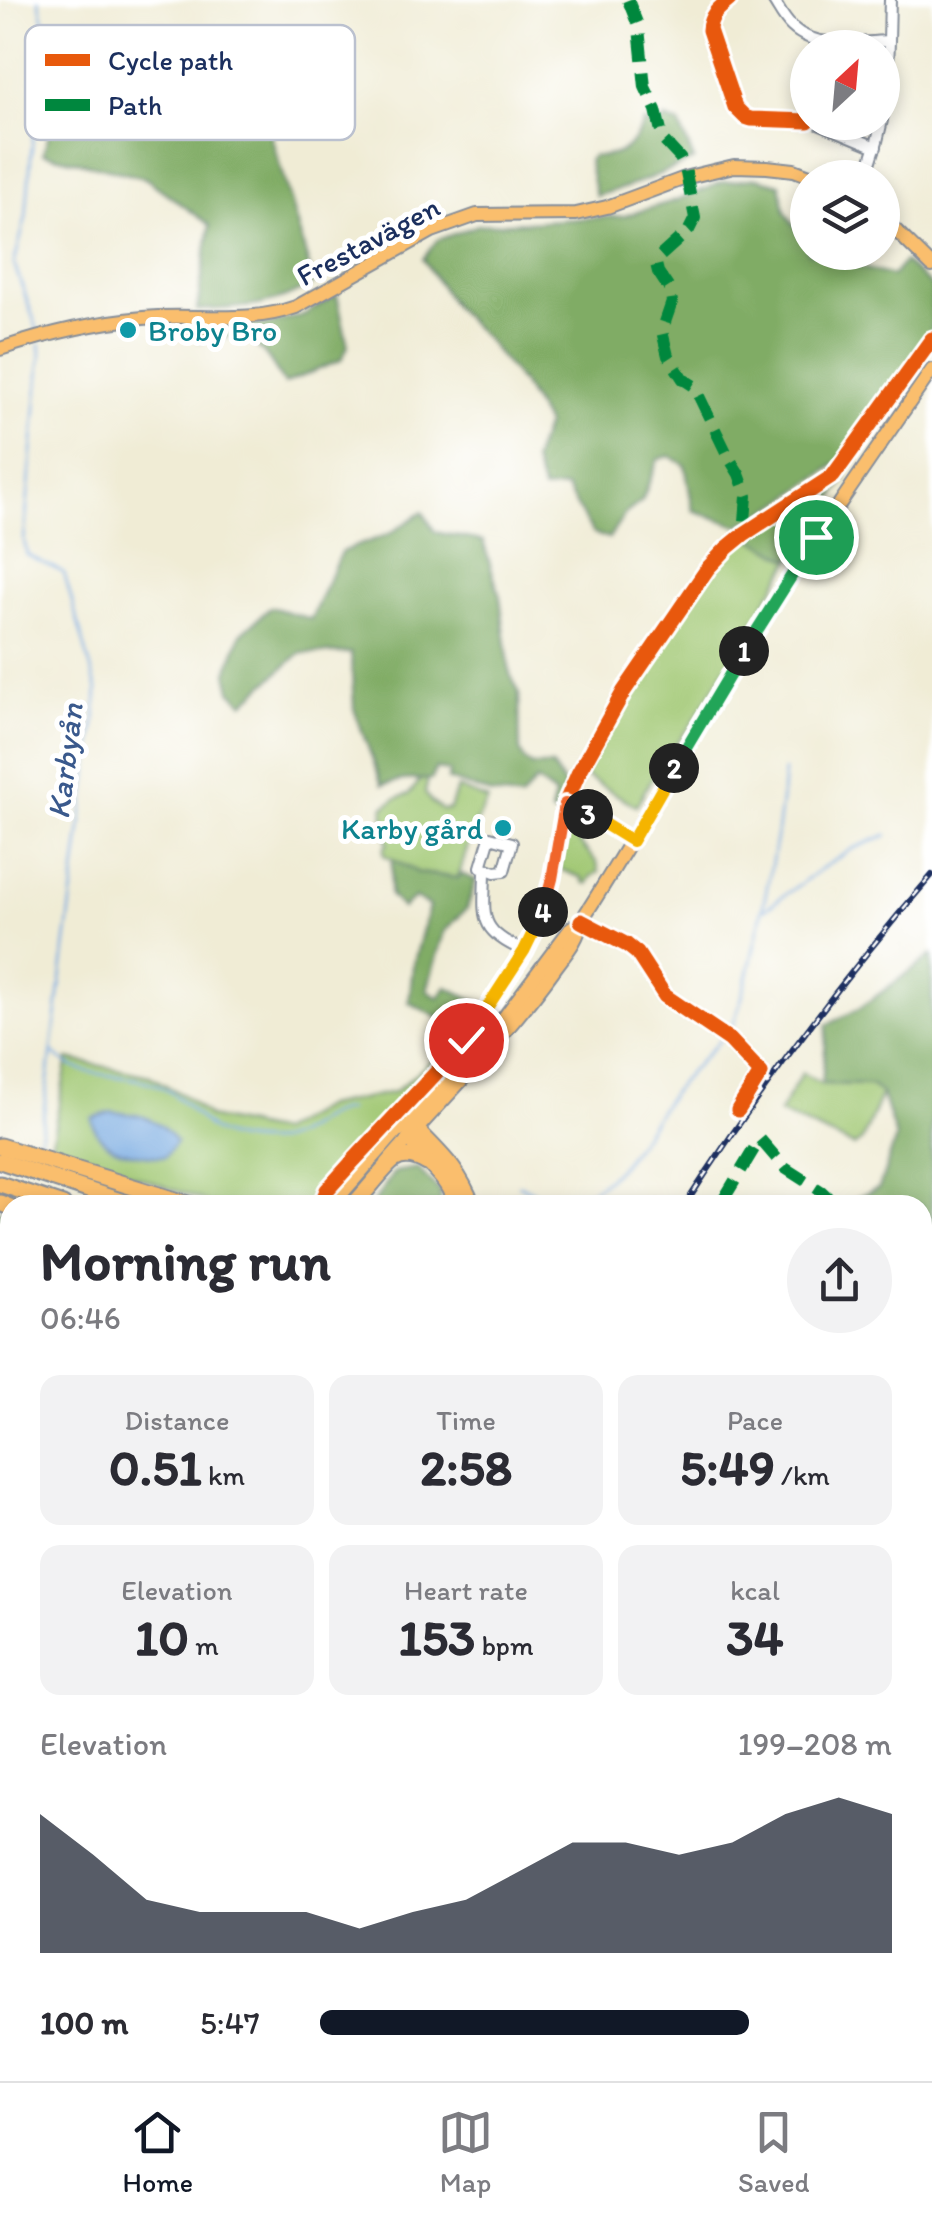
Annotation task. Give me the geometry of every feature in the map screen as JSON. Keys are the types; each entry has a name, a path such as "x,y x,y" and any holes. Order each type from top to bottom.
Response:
{"highway":[{"path":"409,1130 462,1062"},
{"path":"409,1130 414,1146 449,1184 452,1195"},
{"path":"409,1130 458,1173 468,1195"},
{"path":"0,1146 159,1195"},
{"path":"361,1195 394,1160 418,1158 439,1172"},
{"path":"0,1161 103,1195"},
{"path":"0,1184 33,1195"}],"main road":[{"name":"Frestavägen","path":"0,348 144,318 273,315 432,231 476,216 576,214 734,166 790,171"},
{"path":"900,235 932,266"},
{"path":"462,1062 499,1024 571,928 581,921 816,537 932,370"},
{"path":"342,1195 506,1032 566,954 580,931 581,921"},
{"path":"360,1195 409,1130"}],"street":[{"path":"729,0 716,11 710,30 736,108 751,119 790,121"},
{"path":"772,0 794,30"},
{"path":"889,30 890,0"},
{"path":"859,140 876,147"},
{"path":"871,160 878,140"},
{"path":"485,868 484,916 488,926 506,944 524,951 541,918 565,804 632,841"},
{"path":"485,895 506,868 512,843 490,837 481,866 500,872"},
{"path":"581,921 637,953 666,996 730,1040 761,1073 738,1110"}],"green space":[{"path":"665,119 679,124 694,160 596,196 588,160 618,153 631,144 644,122 657,129"},
{"path":"47,140 272,140 314,283 271,302 197,310 210,225 145,178 43,153"},
{"path":"757,178 780,184 790,219 790,270 871,270 892,276 904,262 932,286 932,330 897,385 839,462 781,503 738,526 693,510 685,465 670,456 658,459 642,501 625,514 609,538 593,534 566,488 543,490 533,461 546,424 523,385 454,307 423,259 437,240 478,225 624,216 723,182"},
{"path":"337,295 348,346 341,360 284,384 266,356 248,340 230,337 199,341 198,324 267,325 303,315"},
{"path":"840,472 847,477 791,560 747,536 824,487"},
{"path":"423,512 435,532 483,541 500,597 510,674 519,692 520,751 532,766 552,766 565,786 557,815 551,812 555,795 536,781 521,799 448,780 449,771 435,769 432,779 382,785 354,709 351,653 300,653 244,703 231,691 227,672 241,634 271,607 311,619 341,552 389,534"},
{"path":"747,536 791,560 691,726 663,759 636,806 583,775 630,691 699,587 722,557"},
{"path":"422,778 428,779 425,793 442,810 450,809 457,788 488,800 474,827 458,878 419,873 384,855 388,843 383,828 384,807 409,794"},
{"path":"566,827 597,863 599,872 588,884 583,878 559,869"},
{"path":"392,859 419,873 458,878 461,874 476,880 467,908 444,932 427,990 438,998 447,987 485,1005 466,1033 409,1002 413,966 429,906 415,898 402,908 390,895"},
{"path":"932,955 932,1195 863,1195 879,1188 896,1138 882,1094 870,1085 822,1084 827,1025 860,1008"},
{"path":"465,1033 318,1195 188,1195 51,1145 68,1059 150,1076 186,1097 209,1117 279,1132 325,1106 394,1092"},
{"path":"802,1073 822,1084 871,1085 882,1094 862,1140 854,1146 779,1113"},
{"path":"417,1168 440,1195 379,1195 394,1172"}],"water":[{"path":"111,1112 148,1118 176,1142 165,1157 120,1150 102,1139 92,1118"}],"waterway":[{"name":"Karbyån","path":"39,0 45,25"},
{"name":"Karbyån","path":"32,140 26,217 14,264 38,331"},
{"name":"Karbyån","path":"40,344 24,540 27,555 64,573 97,690 40,1140"},
{"path":"731,1029 765,897 784,771"},
{"path":"765,909 852,849 887,835"},
{"name":"Karbyån","path":"581,1195 619,1167 677,1086 720,1040"},
{"path":"54,1053 78,1069 163,1088 210,1128 239,1140 281,1141 329,1115 348,1110"},
{"name":"Karbyån","path":"519,1185 541,1195"}],"railway":[{"path":"692,1195 803,1036 932,875"}],"marked path":[{"path":"628,0 639,28 645,87 656,110 663,140 685,168 695,218 689,230 656,264 672,302 662,331 668,356 683,379 694,386 739,474 747,496 744,534"},
{"path":"726,1195 760,1139 785,1168 825,1195"}],"cycle path":[{"path":"729,0 713,16 709,30 735,107 751,119 790,120"},
{"path":"325,1195 466,1041 525,951 541,918 565,804 578,774 624,691 708,568 744,534 833,476 932,339"},
{"path":"581,921 637,953 665,996 730,1040 761,1073 738,1110"}],"place":[{"name":"Broby Bro","path":"128,330"},
{"name":"Karby gård","path":"503,828"}],"route":[{"path":"466,1040 541,918 565,804 632,841 816,537"}]}
